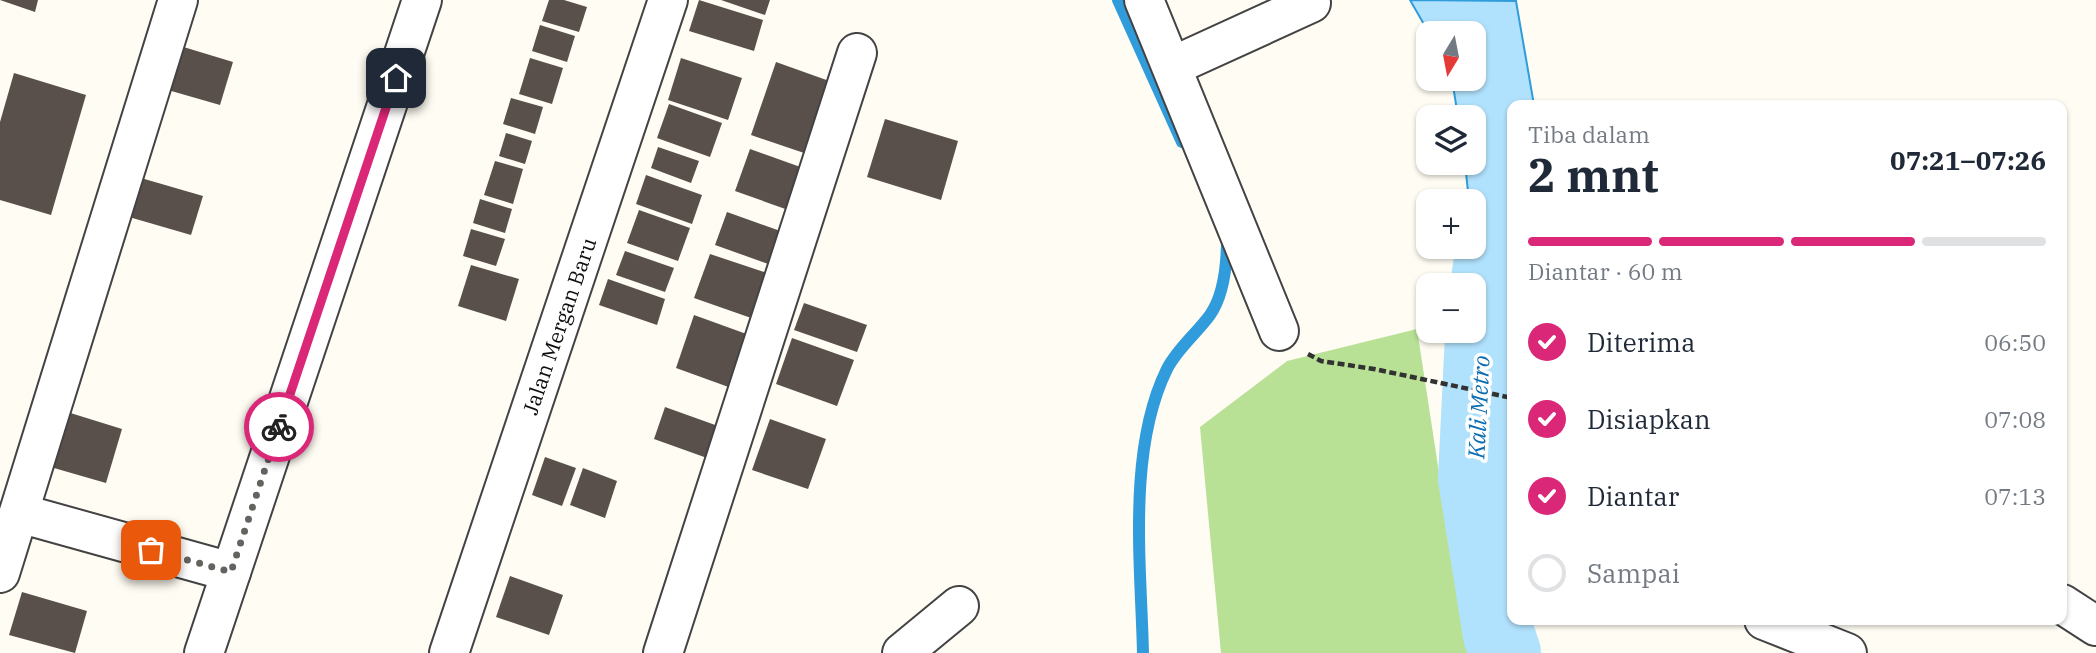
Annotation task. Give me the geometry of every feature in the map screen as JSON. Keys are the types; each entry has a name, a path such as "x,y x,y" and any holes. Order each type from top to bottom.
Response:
{"street":[{"path":"0,573 15,497 178,0"},
{"path":"204,653 422,0"},
{"name":"Jalan Mergan Baru","path":"449,653 668,0"},
{"path":"1144,0 1279,331"},
{"path":"1173,66 1311,3"},
{"path":"663,653 857,53"},
{"path":"15,497 231,572"},
{"path":"902,653 959,606"},
{"path":"2067,607 2096,626"},
{"path":"1779,625 1812,636 1847,653"},
{"path":"2079,653 2096,642"}],"path":[{"path":"1279,331 1285,342 1321,361 1374,369 1507,397"}],"green space":[{"path":"1416,329 1416,343 1419,343 1462,623 1472,653 1221,653 1200,427 1287,361"}],"water":[{"path":"1410,0 1516,1 1533,100 1507,100 1507,355 1468,347 1468,343 1486,343 1486,273 1474,273 1474,259 1486,259 1486,189 1468,189 1466,175 1486,175 1486,105 1456,105 1454,91 1486,91 1486,21 1422,21"}],"building":[{"path":"0,0 38,0 35,12"},
{"path":"549,0 564,0 587,7 579,32 542,21"},
{"path":"699,0 763,20 754,51 689,31"},
{"path":"721,0 770,0 765,15"},
{"path":"540,25 575,36 567,62 532,51"},
{"path":"167,42 233,62 220,105 154,86"},
{"path":"530,58 563,68 552,104 519,94"},
{"path":"681,58 742,78 728,120 668,100"},
{"path":"776,62 832,82 807,154 751,135"},
{"path":"14,73 86,95 51,215 0,200 0,122"},
{"path":"511,98 543,107 535,134 503,124"},
{"path":"669,104 722,123 710,157 657,138"},
{"path":"885,119 958,141 941,200 867,177"},
{"path":"506,133 532,141 525,164 499,156"},
{"path":"658,147 699,161 691,183 651,168"},
{"path":"750,149 806,169 791,211 735,191"},
{"path":"495,161 523,169 513,204 484,195"},
{"path":"646,175 702,195 692,224 636,204"},
{"path":"141,178 203,196 191,235 129,217"},
{"path":"480,199 512,209 505,233 473,223"},
{"path":"639,210 690,228 678,261 627,243"},
{"path":"727,212 786,233 774,266 715,245"},
{"path":"471,229 505,239 496,266 463,256"},
{"path":"625,251 674,268 665,292 616,275"},
{"path":"710,254 770,274 754,319 694,298"},
{"path":"471,265 519,279 506,321 458,306"},
{"path":"608,279 665,299 657,325 599,305"},
{"path":"804,303 867,325 857,352 794,330"},
{"path":"694,315 752,336 734,389 676,368"},
{"path":"792,338 854,360 837,406 776,384"},
{"path":"665,407 718,426 707,458 654,439"},
{"path":"64,411 122,429 106,483 47,466"},
{"path":"770,419 826,439 808,489 752,470"},
{"path":"545,457 576,468 562,506 532,495"},
{"path":"583,468 617,481 605,518 570,505"},
{"path":"510,576 563,595 549,635 496,617"},
{"path":"22,592 87,611 75,653 9,635"}],"waterway":[{"path":"1118,0 1182,142"},
{"path":"1143,653 1139,508 1146,435 1154,401 1167,369 1210,315 1219,298 1227,238"},
{"name":"Kali Metro","path":"1491,252 1482,314 1474,478 1499,635 1505,653"}],"way so far":[{"path":"151,550 231,572 279,427"}],"route":[{"path":"279,427 396,78"}]}
